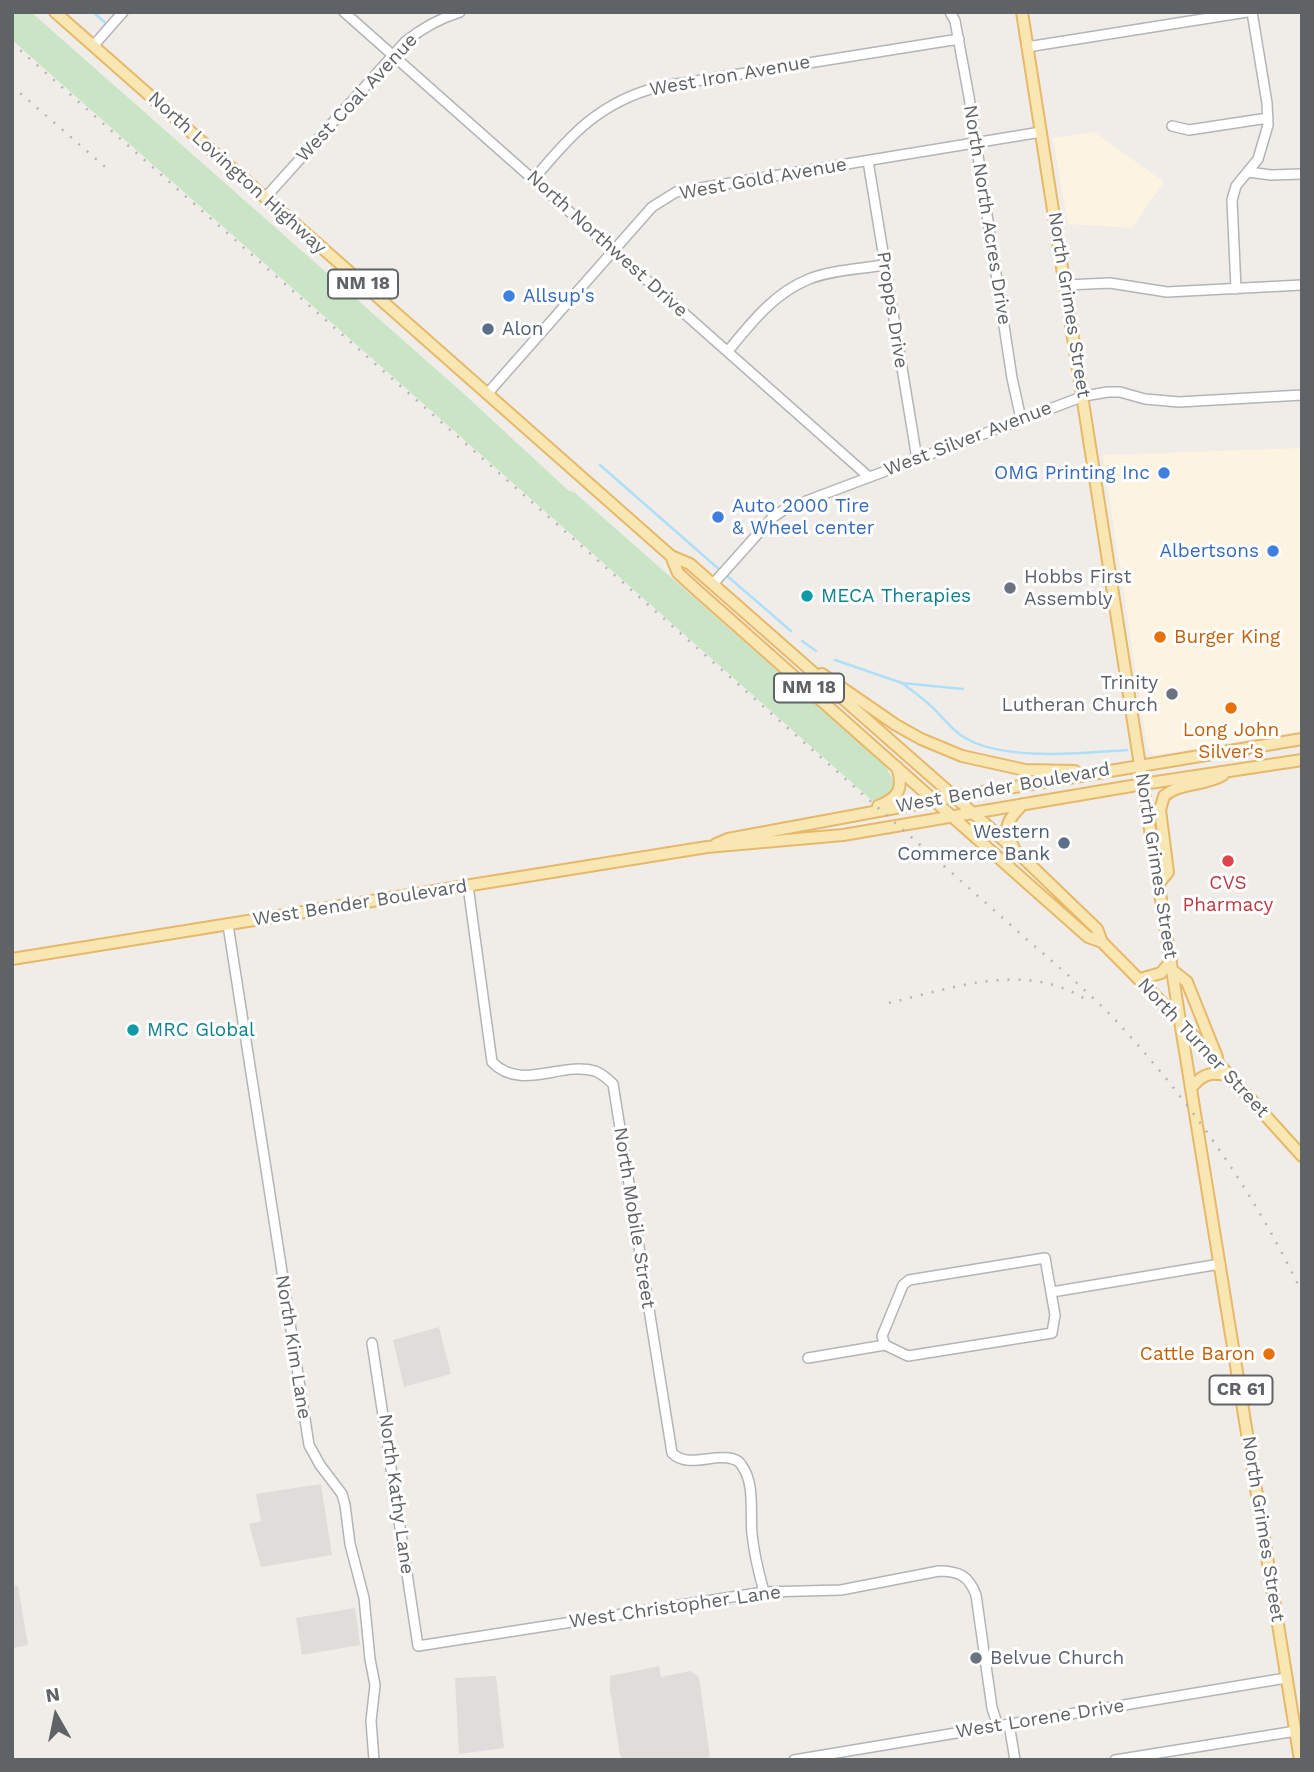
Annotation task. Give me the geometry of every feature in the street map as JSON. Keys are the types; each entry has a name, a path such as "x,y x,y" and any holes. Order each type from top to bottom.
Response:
{"main road":[{"name":"North Lovington Highway","path":"55,12 671,556 690,564 954,797"},
{"name":"North Grimes Street","path":"1022,12 1180,1021 1300,1760"},
{"name":"North Lovington Highway","path":"671,556 678,573 953,816"},
{"path":"810,670 827,676 913,735 962,756 1025,770 1102,771"},
{"name":"West Bender Boulevard","path":"707,847 728,839 858,814 1301,739"},
{"path":"1301,739 1302,753"},
{"name":"West Bender Boulevard","path":"12,959 707,847 843,835 1143,784 1302,761"},
{"path":"858,814 895,798 901,780 896,765"},
{"path":"1159,883 1168,872 1160,810 1164,796 1178,788 1212,781 1230,771"},
{"name":"North Turner Street","path":"954,797 1016,851 1097,929 1102,942"},
{"path":"1016,851 1006,830 1009,818 1023,804"},
{"name":"North Turner Street","path":"953,816 1088,937 1102,942 1140,979 1302,1156"},
{"path":"1140,979 1161,973 1172,965 1187,982 1219,1063"},
{"path":"1192,1087 1206,1074 1231,1076"}],"street":[{"path":"94,45 123,12"},
{"name":"North Northwest Drive","path":"344,12 869,477"},
{"name":"West Coal Avenue","path":"265,198 393,55 422,28 460,12"},
{"name":"North North Acres Drive","path":"950,12 959,39 1012,378 1021,419"},
{"path":"1027,47 1247,12"},
{"path":"1236,289 1232,200 1236,186 1262,149 1268,118 1252,12"},
{"name":"West Iron Avenue","path":"534,179 568,138 591,118 614,103 640,92 657,87 959,39"},
{"path":"1171,126 1189,130 1268,118"},
{"name":"West Gold Avenue","path":"487,394 652,207 676,192 1041,132"},
{"name":"Propps Drive","path":"868,161 917,459"},
{"path":"1248,172 1270,176 1302,174"},
{"path":"728,351 772,302 790,288 811,278 884,265"},
{"path":"1066,285 1100,283 1167,292 1302,285"},
{"name":"West Silver Avenue","path":"713,584 772,518 785,509 1084,396 1108,392 1179,402 1302,395"},
{"name":"North Mobile Street","path":"468,886 492,1062 500,1070 529,1076 562,1071 594,1071 613,1084 672,1453 678,1458 696,1461 724,1457 736,1459 743,1466 749,1486 752,1537 764,1592"},
{"name":"North Kim Lane","path":"228,925 309,1446 342,1494 350,1544 364,1598 375,1685 370,1721 374,1760"},
{"path":"808,1358 885,1345 908,1356 1052,1333 1055,1315 1045,1258 913,1278 903,1285 883,1336 885,1345"},
{"path":"1052,1292 1220,1264"},
{"name":"North Kathy Lane","path":"372,1343 418,1646"},
{"name":"West Christopher Lane","path":"418,1646 764,1592 841,1590 939,1571 953,1571 964,1575 970,1581 976,1595 992,1708 998,1726"},
{"name":"West Lorene Drive","path":"794,1760 1286,1678"},
{"path":"1009,1724 1015,1760"},
{"path":"1115,1760 1296,1731"}],"shaded area":[{"path":"1094,132 1164,182 1132,228 1068,224 1053,138"},
{"path":"1302,448 1302,731 1154,755 1147,746 1103,455"},
{"path":"439,1327 451,1374 404,1387 393,1340"},
{"path":"321,1484 332,1555 261,1567 249,1524 261,1521 256,1494"},
{"path":"12,1584 18,1586 28,1645 12,1648"},
{"path":"355,1608 360,1645 302,1655 296,1618"},
{"path":"659,1666 661,1677 690,1671 699,1677 710,1757 695,1760 623,1760 620,1755 610,1676"},
{"path":"496,1676 504,1748 459,1754 455,1678"}],"green space":[{"path":"12,12 31,12 463,393 569,491 574,492 883,764 892,777 893,793 875,803 12,40"}],"waterway":[{"path":"93,12 109,26"},
{"path":"600,465 721,571"},
{"path":"726,575 791,631"},
{"path":"802,641 816,651"},
{"path":"835,660 902,683 963,689"},
{"path":"902,683 962,736 998,750 1042,754 1127,750"}],"railway":[{"path":"12,43 1092,997 1172,1086 1221,1152 1264,1221 1302,1293"},
{"path":"12,86 111,172"},
{"path":"889,1003 963,985 1013,980 1038,981 1085,999"}],"place":[{"name":"Allsup's","path":"509,296"},
{"name":"Alon","path":"488,329"},
{"name":"OMG Printing Inc","path":"1164,473"},
{"name":"Auto 2000 Tire & Wheel center","path":"718,517"},
{"name":"Albertsons","path":"1273,551"},
{"name":"Hobbs First Assembly","path":"1010,588"},
{"name":"MECA Therapies","path":"807,596"},
{"name":"Burger King","path":"1160,637"},
{"name":"Trinity Lutheran Church","path":"1172,694"},
{"name":"Long John Silver's","path":"1231,708"},
{"name":"Western Commerce Bank","path":"1064,843"},
{"name":"CVS Pharmacy","path":"1228,861"},
{"name":"MRC Global","path":"133,1030"},
{"name":"Cattle Baron","path":"1269,1354"},
{"name":"Belvue Church","path":"976,1658"}]}
